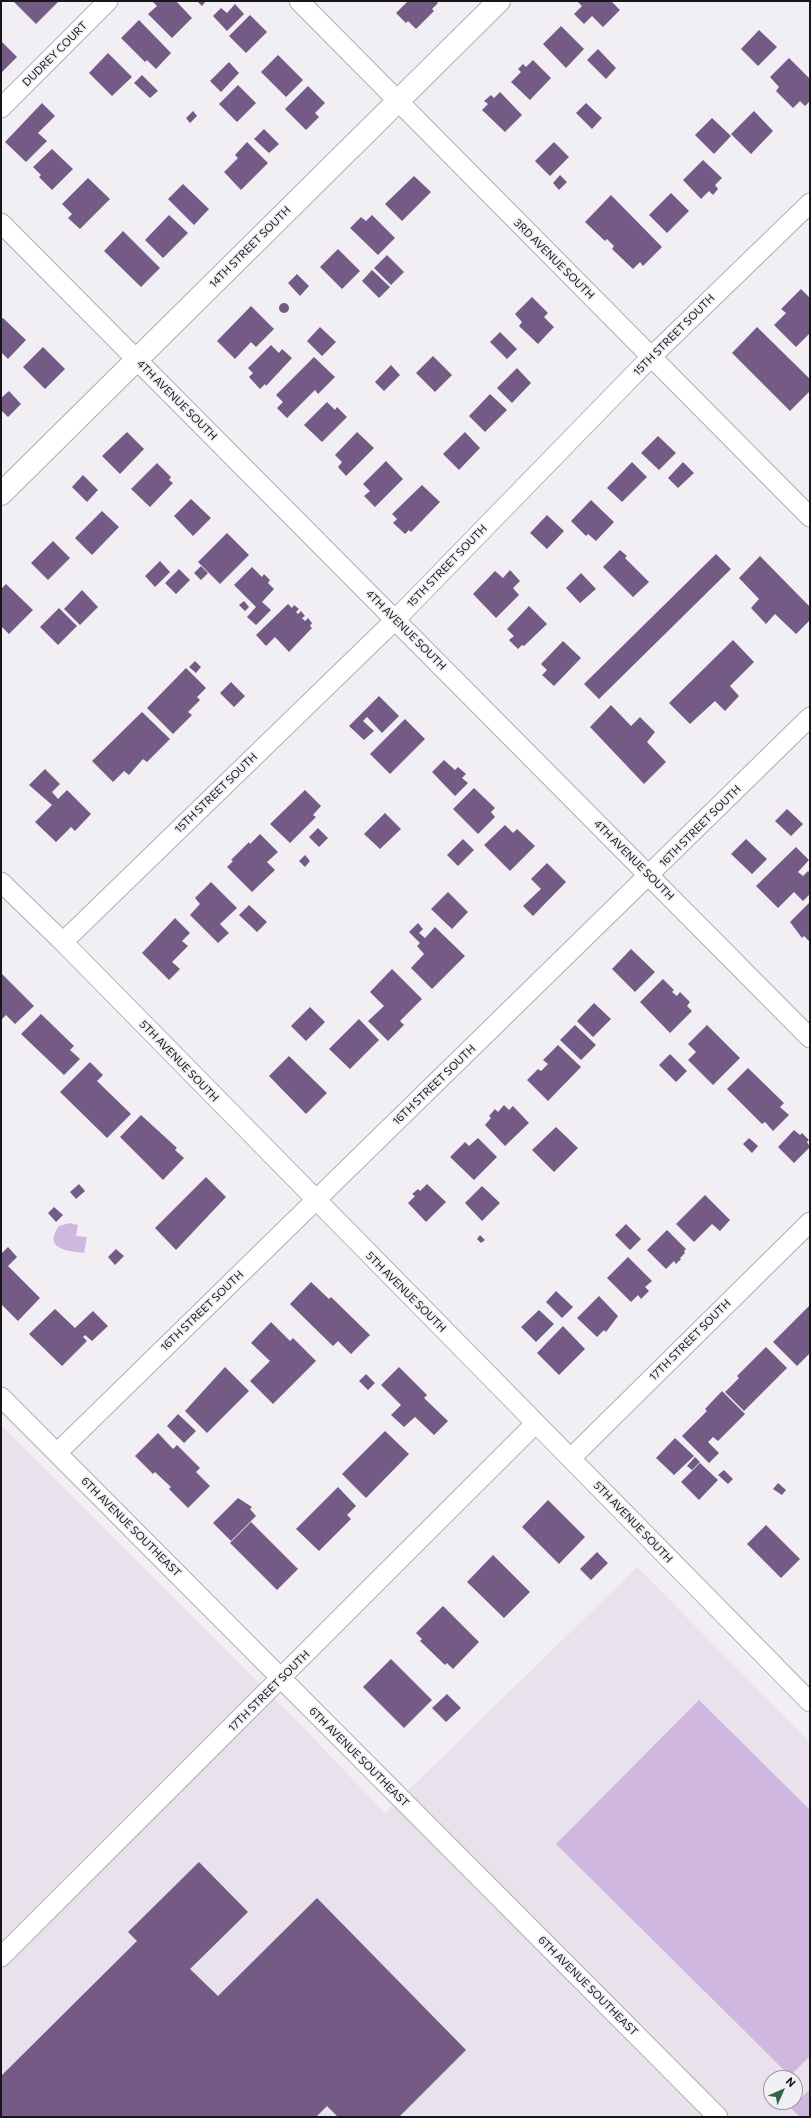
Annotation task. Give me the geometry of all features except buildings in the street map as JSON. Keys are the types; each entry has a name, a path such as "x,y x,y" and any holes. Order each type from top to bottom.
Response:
{"street":[{"name":"DUDREY COURT","path":"1,108 108,1"},
{"name":"3RD AVENUE SOUTH","path":"299,1 810,517"},
{"name":"14TH STREET SOUTH","path":"1,494 499,1"},
{"name":"15TH STREET SOUTH","path":"63,942 395,620 651,357 810,203"},
{"name":"4TH AVENUE SOUTH","path":"1,223 810,1038"},
{"name":"16TH STREET SOUTH","path":"57,1453 810,717"},
{"name":"5TH AVENUE SOUTH","path":"1,882 63,942 535,1424 571,1458 810,1702"},
{"name":"17TH STREET SOUTH","path":"571,1458 810,1222"},
{"name":"6TH AVENUE SOUTHEAST","path":"1,1396 718,2117"},
{"name":"17TH STREET SOUTH","path":"1,1957 535,1424"}],"shaded area":[{"path":"70,1223 78,1225 76,1236 87,1237 84,1253 65,1250 55,1244 53,1240 59,1226"},
{"path":"1,1425 297,1721 385,1813 637,1567 810,1742 810,2117 1,2117"},
{"path":"699,1700 810,1810 810,2056 796,2070 784,2070 556,1844"},
{"path":"810,2089 810,2117 800,2117 793,2110 803,2110 803,2096"}]}
